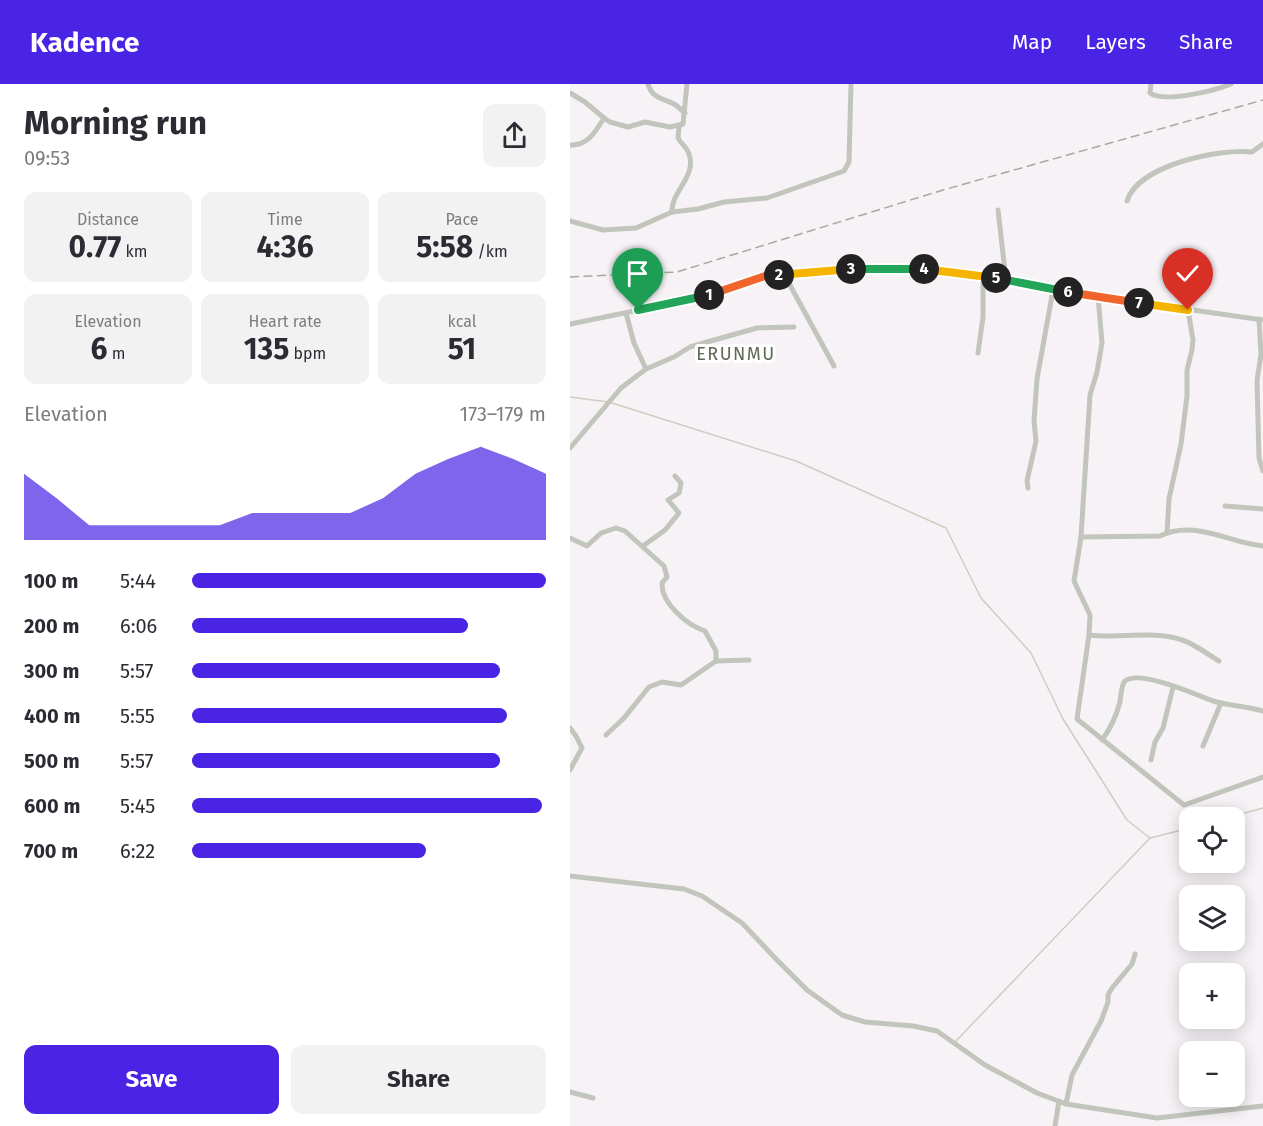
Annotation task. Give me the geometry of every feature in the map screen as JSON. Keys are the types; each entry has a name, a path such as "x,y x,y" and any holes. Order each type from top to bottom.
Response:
{"street":[{"path":"648,84 654,94 676,105 685,113"},
{"path":"570,93 610,122 628,127 645,122 669,127 683,124 687,84"},
{"path":"570,221 593,228 621,230 636,228 672,212 698,209 724,202 767,198 844,171 849,162 851,84"},
{"path":"1150,84 1150,93 1159,97 1191,94 1231,84"},
{"path":"570,145 576,146 592,137 604,118"},
{"path":"672,212 672,207 690,168 688,152 678,138 679,126"},
{"path":"1127,201 1144,180 1178,162 1239,150 1252,152 1263,144"},
{"path":"998,210 1006,280"},
{"path":"570,324 719,292 768,275 785,276 860,268 924,269 983,276 1053,290 1261,320 1257,403 1259,458 1263,471"},
{"path":"785,276 834,366"},
{"path":"978,353 983,318 983,276"},
{"path":"1028,488 1027,481 1036,441 1034,421 1037,379 1053,290"},
{"path":"1098,296 1102,343 1090,396 1081,537 1074,581 1090,615 1077,719 1184,805 1263,777"},
{"path":"1167,533 1169,499 1181,444 1187,396 1187,370 1193,340 1188,310"},
{"path":"626,313 634,343 646,369"},
{"path":"570,448 621,388 646,369 690,347 707,342 757,328 794,327"},
{"path":"643,546 665,530 679,513 668,500 679,493 681,483 675,476"},
{"path":"1225,506 1263,509"},
{"path":"570,538 587,546 601,533 616,528 625,531 643,546 664,566 667,577 662,583 662,590 669,601 686,621 705,631 716,651 716,660"},
{"path":"1081,537 1160,536 1167,533 1199,530 1249,545 1263,546"},
{"path":"1089,636 1148,635 1182,640 1219,661"},
{"path":"606,735 624,718 649,687 662,682 681,685 716,660 749,660"},
{"path":"1102,740 1116,717 1123,683 1127,679 1136,677 1149,679 1221,703 1263,711"},
{"path":"1151,760 1173,687"},
{"path":"1203,746 1221,703"},
{"path":"570,728 582,748 570,771"},
{"path":"570,876 684,889 702,896 742,922 807,990 842,1015 865,1022 913,1026 937,1031 985,1065 1037,1093 1066,1104 1157,1118 1263,1106"},
{"path":"1066,1104 1072,1075 1101,1021 1108,1002 1108,995 1132,964 1135,954"},
{"path":"570,1092 593,1098"},
{"path":"1055,1126 1059,1101"}],"waterway":[{"path":"570,397 608,402"},
{"path":"612,403 796,461 946,528 981,598 1031,653 1063,719 1127,820 1150,838"},
{"path":"1245,813 1263,808"},
{"path":"956,1041 1150,838 1179,831"}],"railway":[{"path":"570,277 677,272 943,190 1263,100"}],"district":[{"name":"ERUNMU","path":"736,354"}],"route":[{"path":"638,310 719,292 768,275 785,276 860,268 924,269 983,276 1053,290 1188,310"}]}
